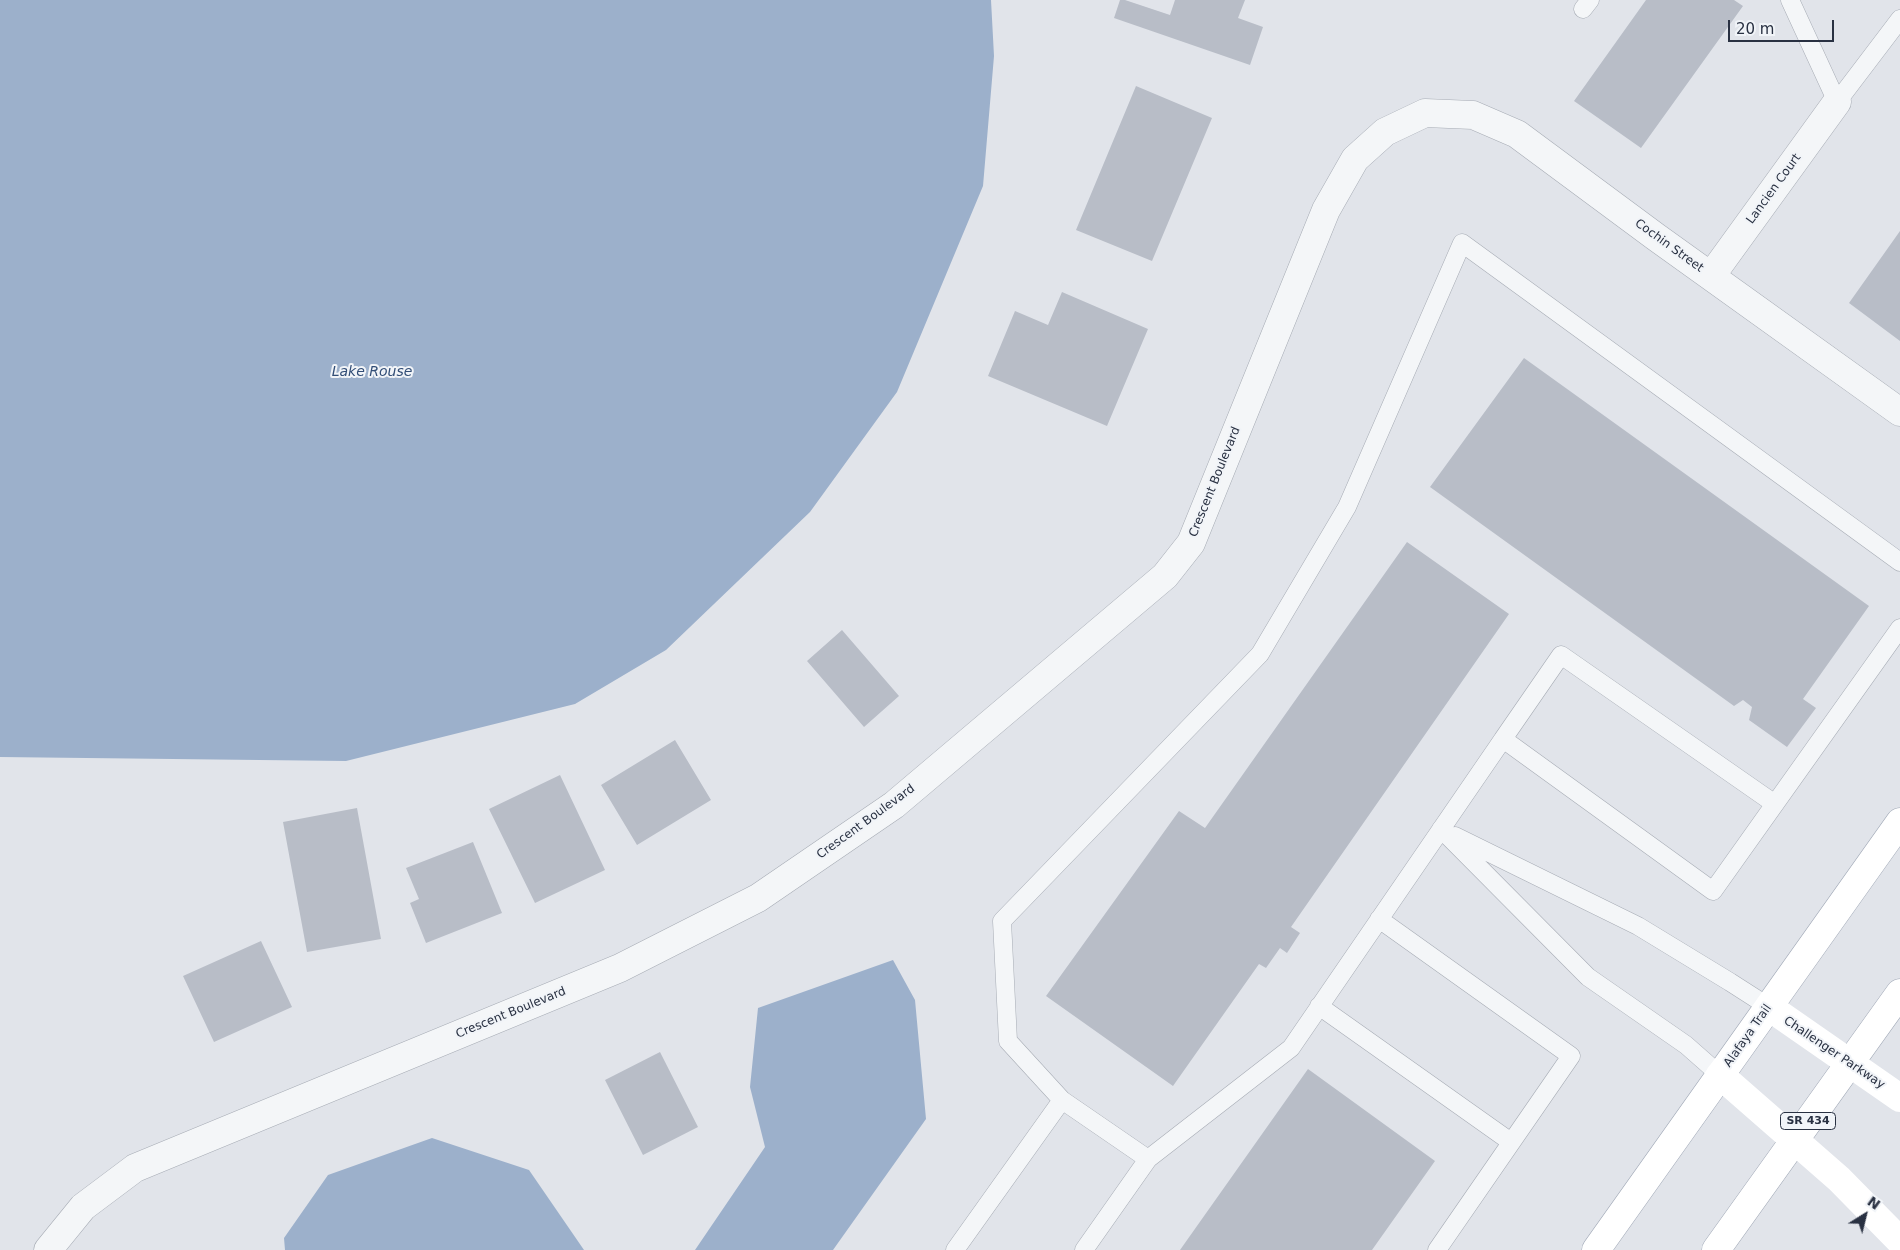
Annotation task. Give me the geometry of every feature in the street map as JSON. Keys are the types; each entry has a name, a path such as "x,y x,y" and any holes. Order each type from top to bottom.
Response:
{"main road":[{"name":"Alafaya Trail","path":"1596,1250 1900,822"},
{"name":"SR 434","path":"1716,1250 1900,993"},
{"name":"Challenger Parkway","path":"1768,1007 1900,1098"},
{"path":"1720,1075 1839,1179 1900,1241"}],"street":[{"name":"Lancien Court","path":"1711,276 1837,102"},
{"name":"Cochin Street","path":"1425,113 1473,115 1518,134 1900,412"},
{"name":"Crescent Boulevard","path":"48,1250 83,1208 135,1168 620,968 758,898 894,805 1165,576 1176,563 1191,543 1326,210 1355,159 1385,132 1425,113"}],"lane":[{"path":"1790,0 1837,102 1900,20"},
{"path":"1148,1159 1062,1100 1008,1041 1002,921 1260,654 1347,507 1462,243 1900,562"},
{"path":"1503,739 1713,891 1900,628"},
{"path":"1084,1250 1148,1159 1291,1048 1561,655 1775,804"},
{"path":"1441,829 1638,926 1768,1007"},
{"path":"1441,829 1588,977 1686,1045 1720,1075"},
{"path":"1379,919 1571,1056 1437,1250"},
{"path":"1319,1006 1511,1142"},
{"path":"955,1250 1062,1100"}],"water":[{"name":"Lake Rouse","path":"0,0 991,0 994,56 983,186 897,392 810,512 666,650 575,704 346,761 0,757"},
{"path":"893,960 915,1000 926,1119 833,1250 695,1250 765,1147 750,1087 758,1008"},
{"path":"432,1138 529,1170 584,1250 285,1250 284,1238 328,1175"}],"building":[{"path":"1120,0 1170,15 1175,0 1245,0 1238,18 1263,27 1250,65 1114,18"},
{"path":"1646,0 1734,0 1743,6 1641,148 1574,101"},
{"path":"1136,86 1212,118 1152,261 1076,230"},
{"path":"1900,231 1900,341 1849,303"},
{"path":"1062,292 1148,329 1107,426 988,376 1015,311 1048,325"},
{"path":"1524,358 1869,606 1803,699 1816,708 1787,747 1749,720 1752,707 1743,700 1734,706 1430,487"},
{"path":"1407,542 1509,614 1291,927 1300,933 1287,953 1280,948 1266,968 1259,964 1173,1086 1046,996 1179,811 1205,828"},
{"path":"842,630 899,696 864,727 807,661"},
{"path":"675,740 711,800 637,845 601,785"},
{"path":"560,775 605,870 535,903 489,809"},
{"path":"357,808 381,939 307,952 283,822"},
{"path":"473,842 502,913 426,943 410,903 419,899 406,868"},
{"path":"261,941 292,1007 214,1042 183,976"},
{"path":"660,1052 698,1127 643,1155 605,1080"},
{"path":"1308,1069 1435,1161 1372,1250 1180,1250"}]}
